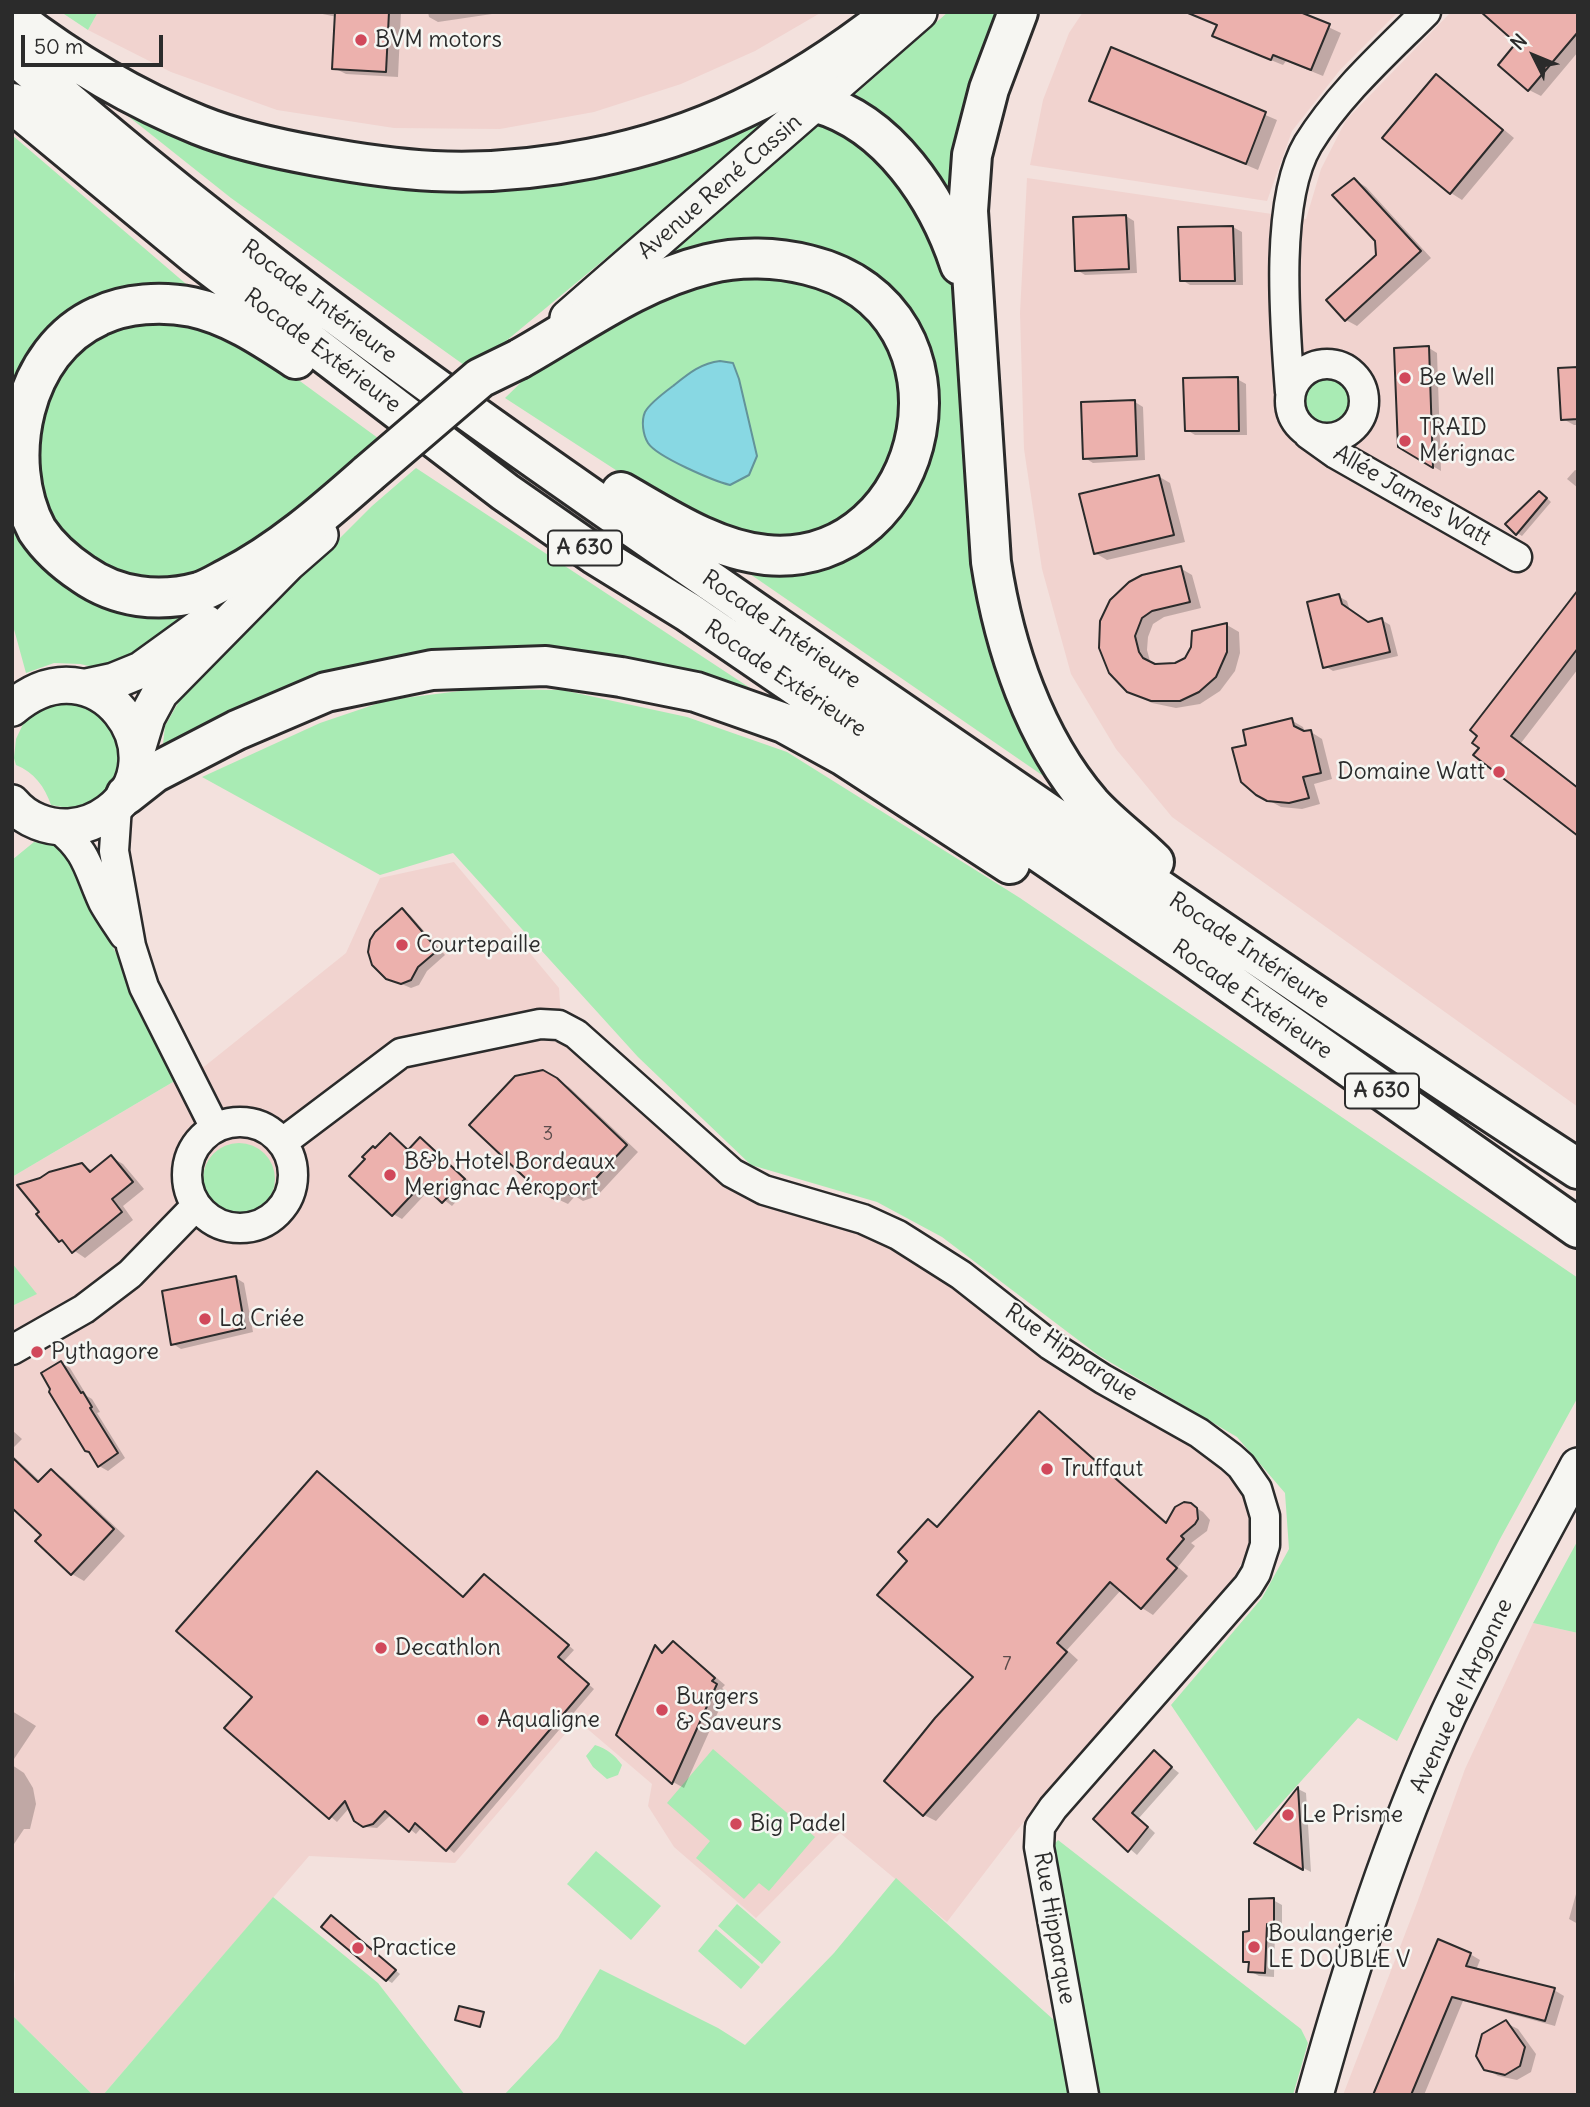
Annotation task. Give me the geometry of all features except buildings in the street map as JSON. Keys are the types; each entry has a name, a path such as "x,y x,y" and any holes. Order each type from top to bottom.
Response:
{"highway":[{"path":"12,16 53,48 107,80 201,126 279,149 359,164 434,171 506,169 563,163 622,151 680,134 741,110 803,77 894,12"},
{"path":"991,562 968,211 972,155 989,89 1018,12"},
{"name":"Rocade Intérieure","path":"12,53 212,222 345,323 592,499 1178,903 1578,1169"},
{"name":"Rocade Extérieure","path":"12,103 197,256 505,492 594,554 699,620 1187,953 1578,1228"},
{"path":"817,103 850,115 892,150 918,181 943,220 960,264 979,525 991,562 1008,646 1023,688 1067,773 1092,805 1153,861 1178,903"},
{"path":"345,323 604,483 674,522 732,547 766,555 801,554 831,545 858,529 892,492 907,467 917,439 921,399 917,372 908,344 878,302 852,282 824,269 790,260 751,259 710,263 663,278 634,290 519,359 480,378 374,478 237,573 202,592 173,598 144,598 121,593 95,582 52,549 36,528 23,497 16,468 16,438 22,408 32,381 49,357 70,335 97,316 131,305 192,307 230,319 269,341 505,492"},
{"path":"121,800 154,773 237,730 326,692 432,670 546,666 696,692 784,723 844,757 1127,938 1187,953"}],"main road":[{"name":"Avenue René Cassin","path":"519,359 919,12"},
{"path":"30,822 80,826 100,819 121,800 135,773 137,750 148,717 160,693 374,478"},
{"path":"86,687 114,681 141,670 288,563"},
{"path":"12,708 27,696 46,687 66,684 86,687 106,696 121,711 132,730 137,750"},
{"name":"Avenue de l'Argonne","path":"1315,2095 1387,1864 1420,1781 1455,1703 1578,1466"}],"street":[{"path":"1290,392 1304,372 1315,366 1339,366 1350,372 1363,393 1364,405 1360,417 1344,435 1319,438 1308,434 1292,416 1289,404 1286,343 1286,229 1291,191 1307,146 1330,113 1360,77 1426,12"},
{"name":"Allée James Watt","path":"1308,434 1336,454 1517,556"},
{"path":"121,800 114,851 131,946 145,987 215,1128"},
{"path":"30,822 74,841 89,863 104,903 131,946"},
{"name":"Rue Hipparque","path":"282,1142 401,1053 540,1024 559,1026 576,1034 732,1173 765,1190 863,1219 930,1254 961,1275 1049,1345 1199,1433 1241,1466 1257,1489 1265,1516 1265,1545 1256,1573 1248,1586 1040,1826 1039,1847 1084,2095"},
{"path":"233,1122 251,1123 269,1130 282,1142 291,1157 294,1173 292,1189 285,1204 274,1217 259,1226 241,1229 224,1227 208,1219 196,1206 188,1189 186,1171 191,1154 201,1139 215,1128 233,1122"},
{"path":"12,1350 84,1309 130,1274 196,1206"}],"shaded area":[{"path":"98,12 822,12 755,51 681,84 594,112 500,129 394,128 277,110 171,72 88,30"},
{"path":"1083,12 1398,12 1340,70 1292,131 1267,201 1030,165 1043,100 1069,33"},
{"path":"1451,12 1578,12 1578,1107 1172,817 1116,749 1071,674 1042,569 1024,449 1020,313 1027,178 1306,219 1321,169 1346,120"},
{"path":"454,862 559,988 562,1035 697,1157 897,1248 948,1283 1040,1356 1106,1399 1195,1445 1229,1471 1248,1503 1249,1548 1230,1585 1076,1759 947,1922 840,1833 756,1918 674,1847 648,1806 652,1784 577,1720 455,1863 309,1856 103,2095 93,2095 12,2015 15,1974 12,1957 12,1306 36,1294 12,1263 12,1177 178,1079 205,1066 346,953 380,878"},
{"path":"1533,1623 1578,1633 1578,2095 1343,2095 1465,1769"}],"green space":[{"path":"61,12 98,12 88,30"},
{"path":"948,12 1006,12 957,214 851,98"},
{"path":"815,85 471,370 231,198 99,93 511,183"},
{"path":"820,124 851,129 908,188 952,282 963,361 978,546 1071,795 734,563 777,569 927,460 936,410 929,363 881,286 844,259 800,247 658,265"},
{"path":"12,135 199,295 144,291 12,398"},
{"path":"748,271 806,278 851,298 888,336 902,380 903,422 893,460 865,500 821,531 770,540 713,527 645,489 505,398 542,362 681,287"},
{"path":"147,319 203,324 245,341 382,441 299,513 211,572 166,581 130,578 111,570 77,547 50,514 41,493 35,426 64,361 100,332"},
{"path":"1327,377 1337,379 1345,385 1351,393 1351,413 1345,421 1337,427 1327,429 1317,427 1309,421 1303,413 1301,403 1303,393 1309,385 1317,379"},
{"path":"416,468 779,707 503,652 162,754 165,726 182,696 372,506"},
{"path":"12,503 35,549 205,605 121,666 102,669 80,664 54,663 26,673 12,622"},
{"path":"476,689 562,690 687,717 787,752 1020,898 1578,1278 1578,1397 1500,1539 1397,1741 1358,1718 1256,1831 1171,1705 1262,1598 1289,1549 1285,1493 1237,1437 1098,1355 942,1237 877,1202 751,1165 638,1057 453,853 380,875 202,777 320,723 388,700"},
{"path":"83,702 110,719 123,748 115,779 103,795 88,805 74,809 51,805 38,781 16,765 16,739 25,720 50,703"},
{"path":"34,842 53,845 69,858 178,1079 12,1177 12,860"},
{"path":"246,1143 265,1153 273,1165 273,1193 265,1205 253,1213 232,1215 213,1205 205,1193 203,1172 213,1153 225,1145"},
{"path":"12,1263 37,1294 12,1306"},
{"path":"1578,1540 1578,1633 1533,1623"},
{"path":"595,1745 610,1752 622,1765 618,1775 607,1779 593,1767 586,1756"},
{"path":"713,1749 815,1837 769,1891 759,1883 744,1899 696,1858 710,1841 667,1803"},
{"path":"1058,1840 1301,2029 1308,2043 1293,2095 1094,2095 1051,1848"},
{"path":"596,1851 661,1906 631,1940 567,1884"},
{"path":"896,1878 1055,2021 1068,2095 504,2095 558,2038 600,1969 718,2028 745,2045 834,1953"},
{"path":"273,1897 378,1983 465,2095 103,2095"},
{"path":"737,1904 781,1942 762,1964 718,1926"},
{"path":"716,1929 760,1967 741,1989 698,1951"},
{"path":"12,2015 93,2095 12,2095"}],"water":[{"path":"720,361 733,363 757,456 749,475 730,485 699,474 662,455 648,443 643,428 645,412 658,398 695,370"}],"place":[{"name":"BVM motors","path":"361,40"},
{"name":"Be Well","path":"1405,378"},
{"name":"TRAID Mérignac","path":"1405,441"},
{"name":"Domaine Watt","path":"1499,772"},
{"name":"Courtepaille","path":"402,945"},
{"name":"B&b Hotel Bordeaux Merignac Aéroport","path":"390,1175"},
{"name":"La Criée","path":"205,1319"},
{"name":"Pythagore","path":"37,1352"},
{"name":"Truffaut","path":"1047,1469"},
{"name":"Decathlon","path":"381,1648"},
{"name":"Burgers & Saveurs","path":"662,1710"},
{"name":"Aqualigne","path":"483,1720"},
{"name":"Le Prisme","path":"1288,1815"},
{"name":"Big Padel","path":"736,1824"},
{"name":"Boulangerie LE DOUBLE V","path":"1254,1947"},
{"name":"Practice","path":"358,1948"}]}
